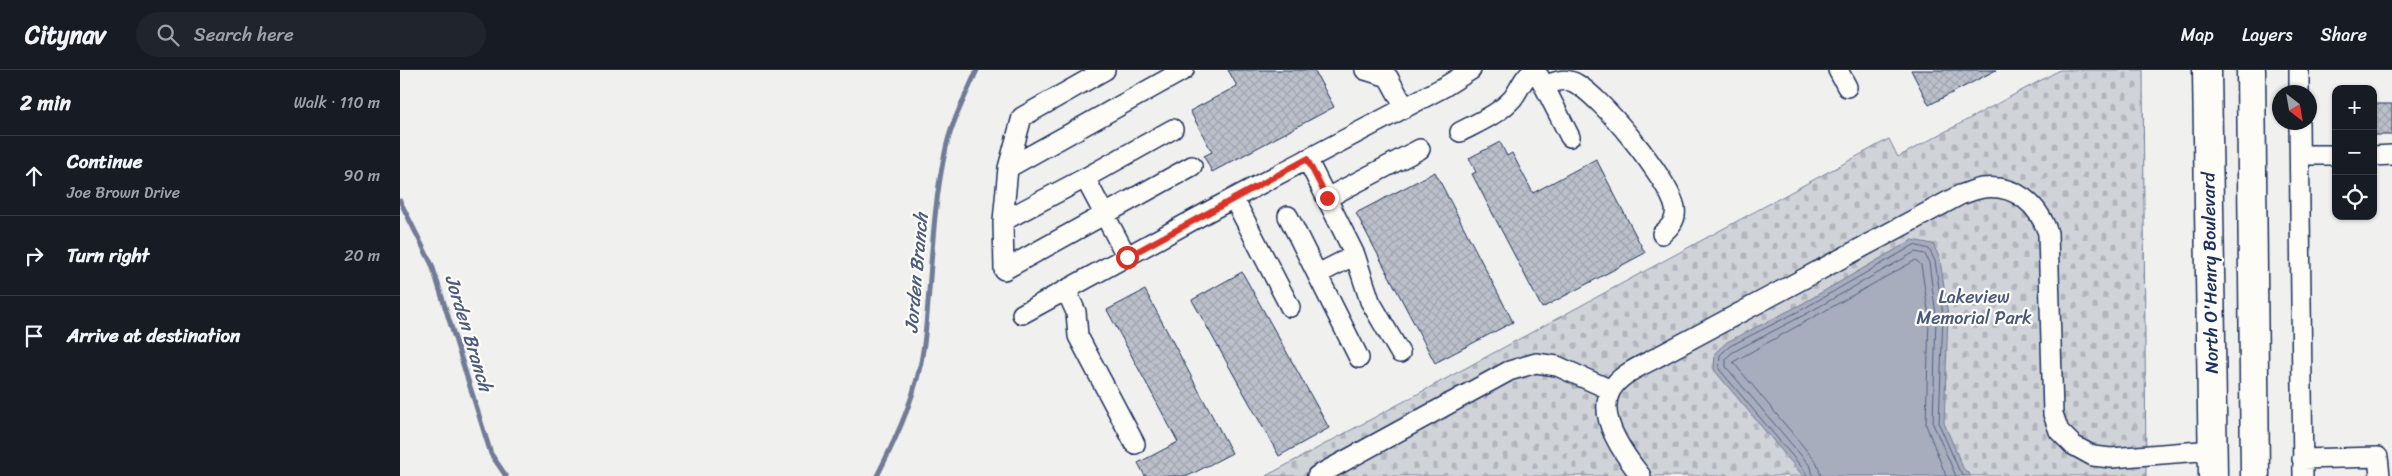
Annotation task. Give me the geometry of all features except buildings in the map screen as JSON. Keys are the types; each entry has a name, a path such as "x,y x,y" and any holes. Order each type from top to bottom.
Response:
{"highway":[{"name":"North O'Henry Boulevard","path":"2206,70 2213,463"},
{"path":"2252,70 2255,476"}],"street":[{"path":"1105,70 1022,117 1008,168 1003,221 1004,270 1192,166"},
{"path":"1008,168 1184,70"},
{"path":"1365,70 1388,77 1405,108"},
{"path":"1022,314 1307,159 1405,108 1471,70"},
{"path":"1838,70 1847,87"},
{"path":"2299,70 2299,85"},
{"path":"1460,132 1500,111 1514,97 1528,74 1573,82 1601,103 1618,121 1673,200 1675,218 1670,228 1662,234"},
{"path":"1538,75 1570,137"},
{"path":"1003,221 1173,129"},
{"path":"2299,130 2302,468 2378,457 2380,476"},
{"path":"1327,198 1420,149"},
{"path":"2300,155 2332,155"},
{"path":"2377,156 2392,156"},
{"path":"1307,159 1355,255 1370,301 1400,353"},
{"path":"1085,178 1127,257"},
{"path":"1642,476 1621,451 1606,409 1611,390 1632,371 1960,195 1982,188 2000,188 2018,194 2029,202 2042,216 2048,233 2053,414 2059,431 2073,445 2093,456 2213,463"},
{"path":"1234,199 1290,307"},
{"path":"1288,216 1359,358"},
{"path":"1318,274 1355,255"},
{"path":"1066,290 1076,312 1078,336 1135,444"},
{"path":"1317,476 1509,371 1536,363 1557,366 1611,390"}],"green space":[{"name":"Lakeview Memorial Park","path":"2060,70 2143,70 2146,476 1266,476 1889,139 1898,157"}],"water":[{"path":"1912,240 1933,244 1940,259 1948,315 1944,423 1963,468 1971,476 1803,476 1714,370 1715,353 1727,342 1800,305"}],"waterway":[{"name":"Jorden Branch","path":"877,476 900,429 917,379 927,320 937,196 941,172 952,128 977,70"},
{"name":"Jorden Branch","path":"400,201 432,265 491,454 506,476"}],"route":[{"path":"1127,257 1307,159 1327,198"}]}
